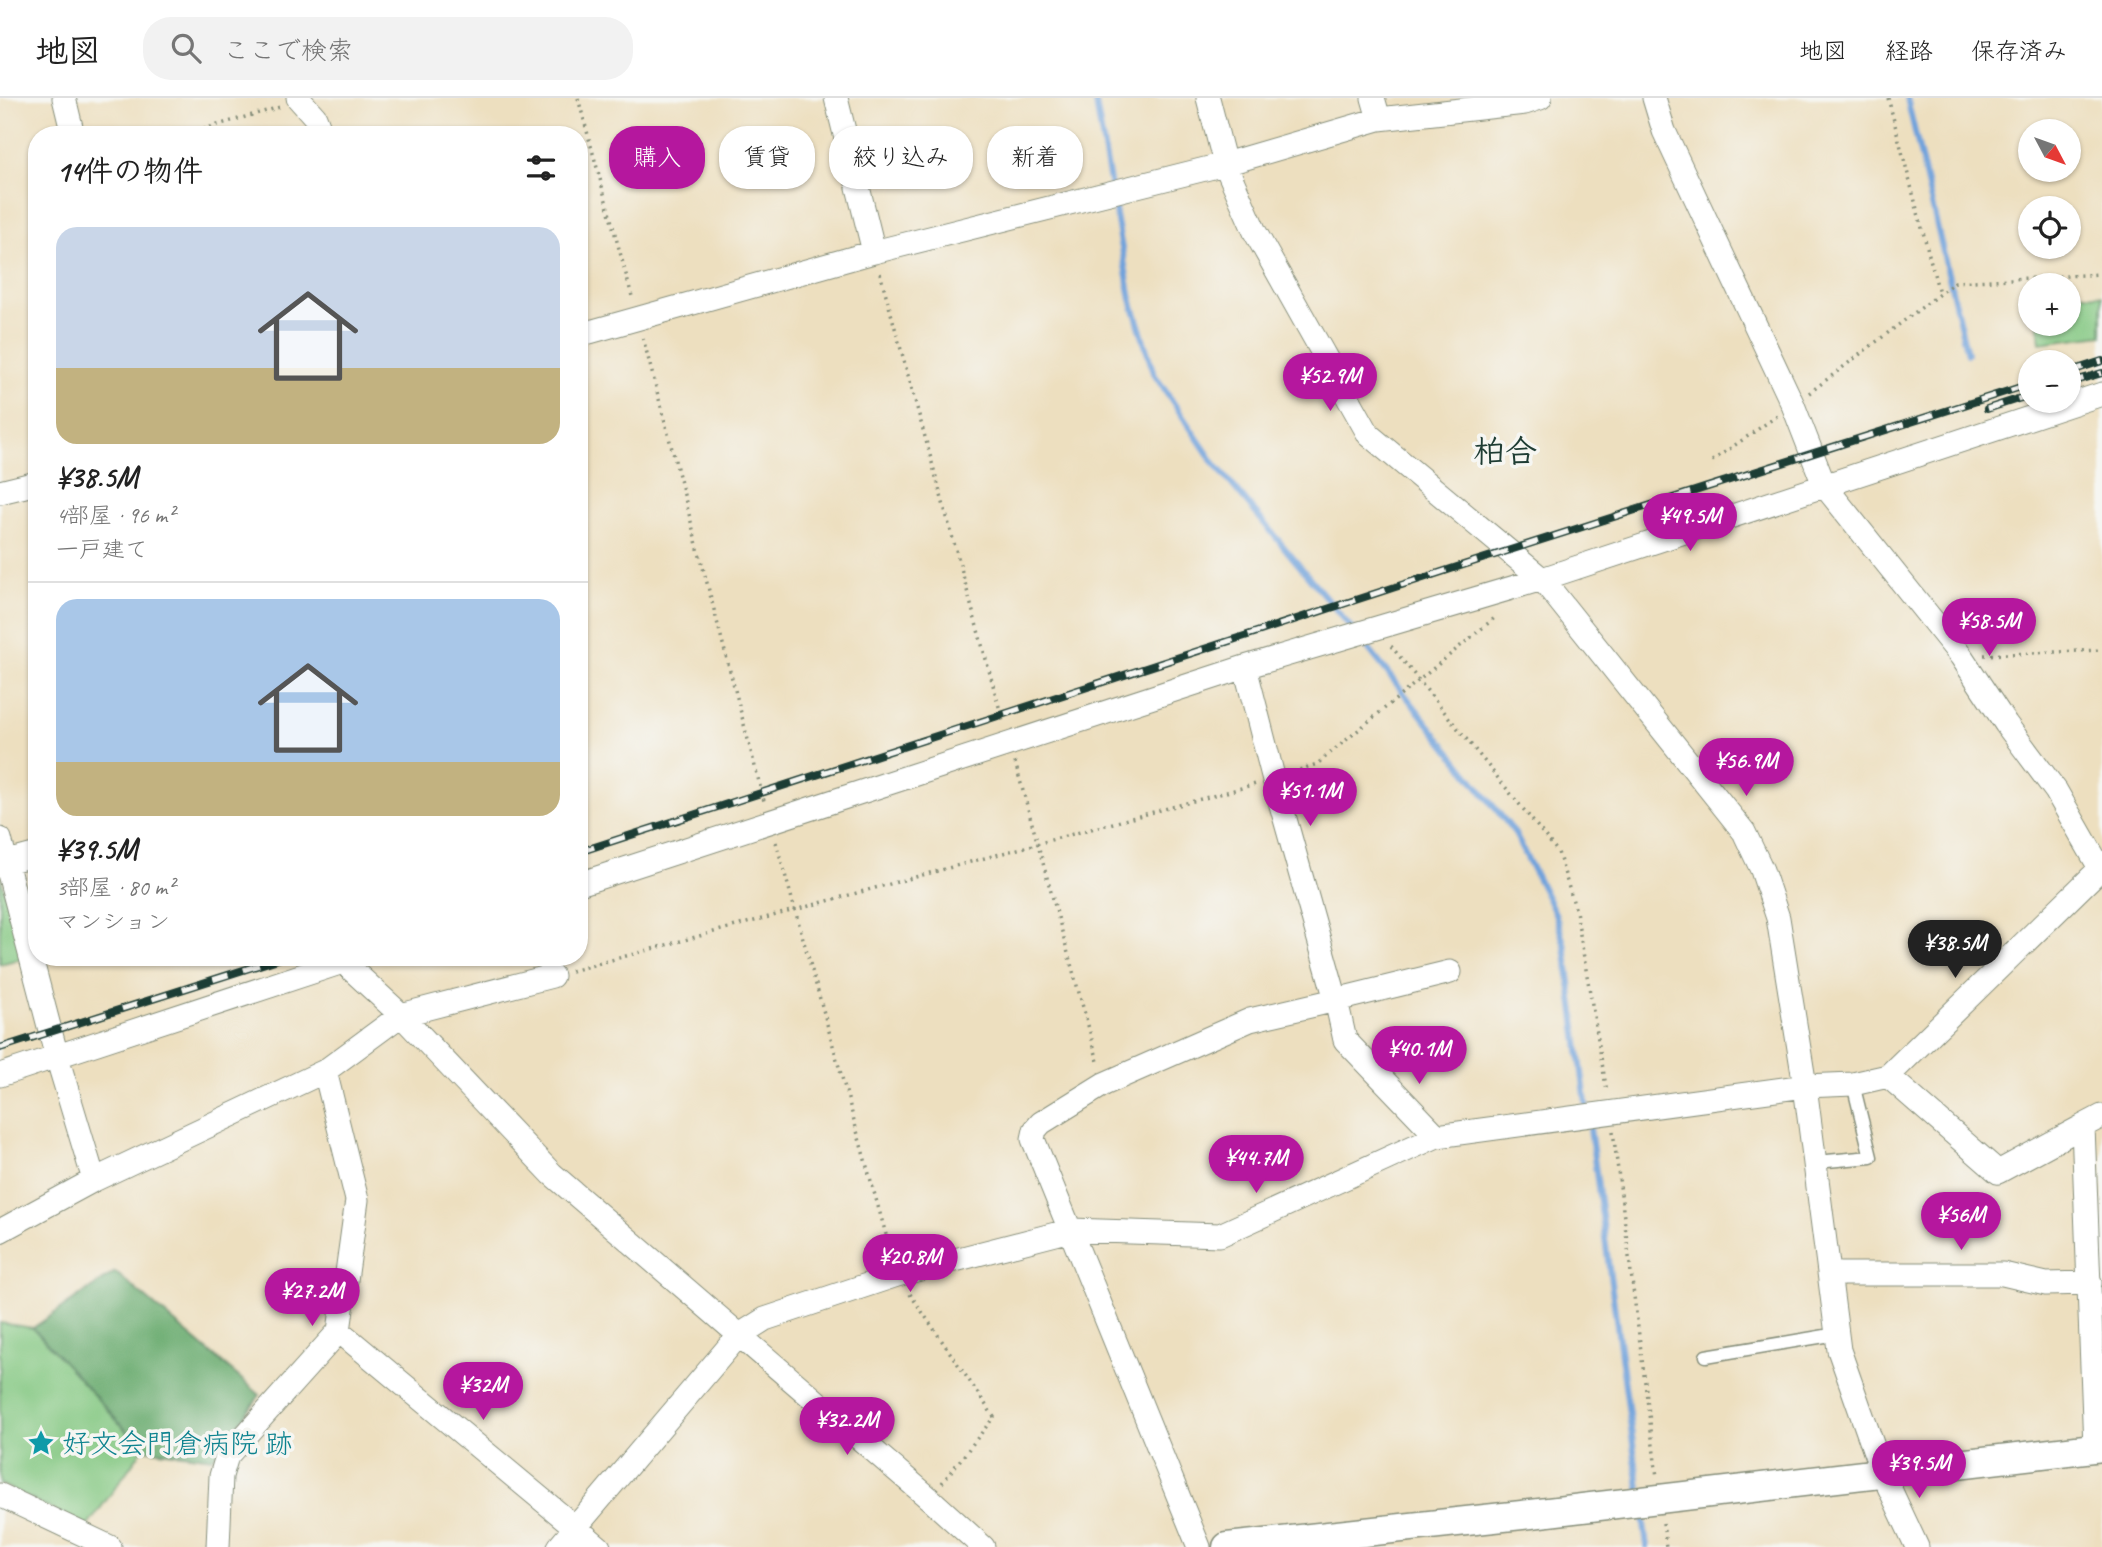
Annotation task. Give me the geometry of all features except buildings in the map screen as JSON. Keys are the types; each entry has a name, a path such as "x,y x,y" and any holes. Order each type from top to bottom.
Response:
{"street":[{"path":"64,98 71,126"},
{"path":"836,98 874,252"},
{"path":"1208,98 1225,164 1255,232 1369,435 1542,579 1744,832 1762,870 1778,918 1816,1162 1839,1350 1882,1472 1917,1547"},
{"path":"588,332 874,252 1225,164 1376,109 1525,103 1540,98"},
{"path":"559,1547 738,1336 765,1319 897,1275 1071,1230 1220,1236 1437,1136 1805,1086 1853,1084 1888,1076 2101,868 2056,791 2006,724 1961,656 1824,485 1793,405 1664,131 1654,98"},
{"path":"299,99 315,117 318,126"},
{"path":"588,881 1245,667 1542,579 2102,394"},
{"path":"0,492 28,485"},
{"path":"1245,667 1273,780 1345,1040 1437,1136"},
{"path":"0,839 3,863 28,953"},
{"path":"3,863 28,856"},
{"path":"32,966 94,1180"},
{"path":"0,1076 325,966"},
{"path":"353,966 552,1174 983,1547"},
{"path":"1199,1547 1033,1139 1035,1130 1104,1084 1250,1020 1450,972"},
{"path":"0,1231 94,1180 325,1071 401,1015 552,976"},
{"path":"218,1547 221,1476 227,1456 339,1331 357,1200 325,1071"},
{"path":"1227,1547 1309,1542 2099,1447 2090,1283 2093,1121 1998,1172 1888,1076"},
{"path":"1831,1274 2003,1274 2046,1284 2090,1283"},
{"path":"339,1331 599,1547"},
{"path":"0,1495 110,1547"}],"lane":[{"path":"1816,1162 1871,1157 1853,1084"},
{"path":"1706,1356 1837,1334"}],"path":[{"path":"1888,98 1938,293"},
{"path":"212,126 299,99"},
{"path":"874,252 1104,1084"},
{"path":"1712,461 1793,405 1955,282 2102,274"},
{"path":"552,976 1273,780 1317,764 1500,613"},
{"path":"1377,628 1558,852 1576,911 1611,1113 1666,1547"},
{"path":"1961,656 2102,650"}],"green space":[{"path":"2081,294 2102,295 2102,335 2040,343 2039,336 2081,336"},
{"path":"0,875 24,958 0,964"},
{"path":"115,1272 260,1395 213,1458 143,1449 33,1328"},
{"path":"0,1323 33,1328 143,1449 87,1527 0,1484"}],"waterway":[{"path":"1095,98 1131,299 1154,374 1214,463 1353,630"},
{"path":"1907,98 1967,354"},
{"path":"1360,638 1514,832 1555,913 1565,946 1587,1110"},
{"path":"1589,1121 1640,1495"},
{"path":"1642,1509 1647,1547"}],"railway":[{"path":"2081,368 2102,361"},
{"path":"2081,379 2102,373"},
{"path":"588,849 2018,388"},
{"path":"1987,409 2018,399"},
{"path":"0,1048 256,966"}],"place":[{"name":"好文会門倉病院 跡","path":"41,1443"}],"district":[{"name":"柏合","path":"1505,451"}]}
